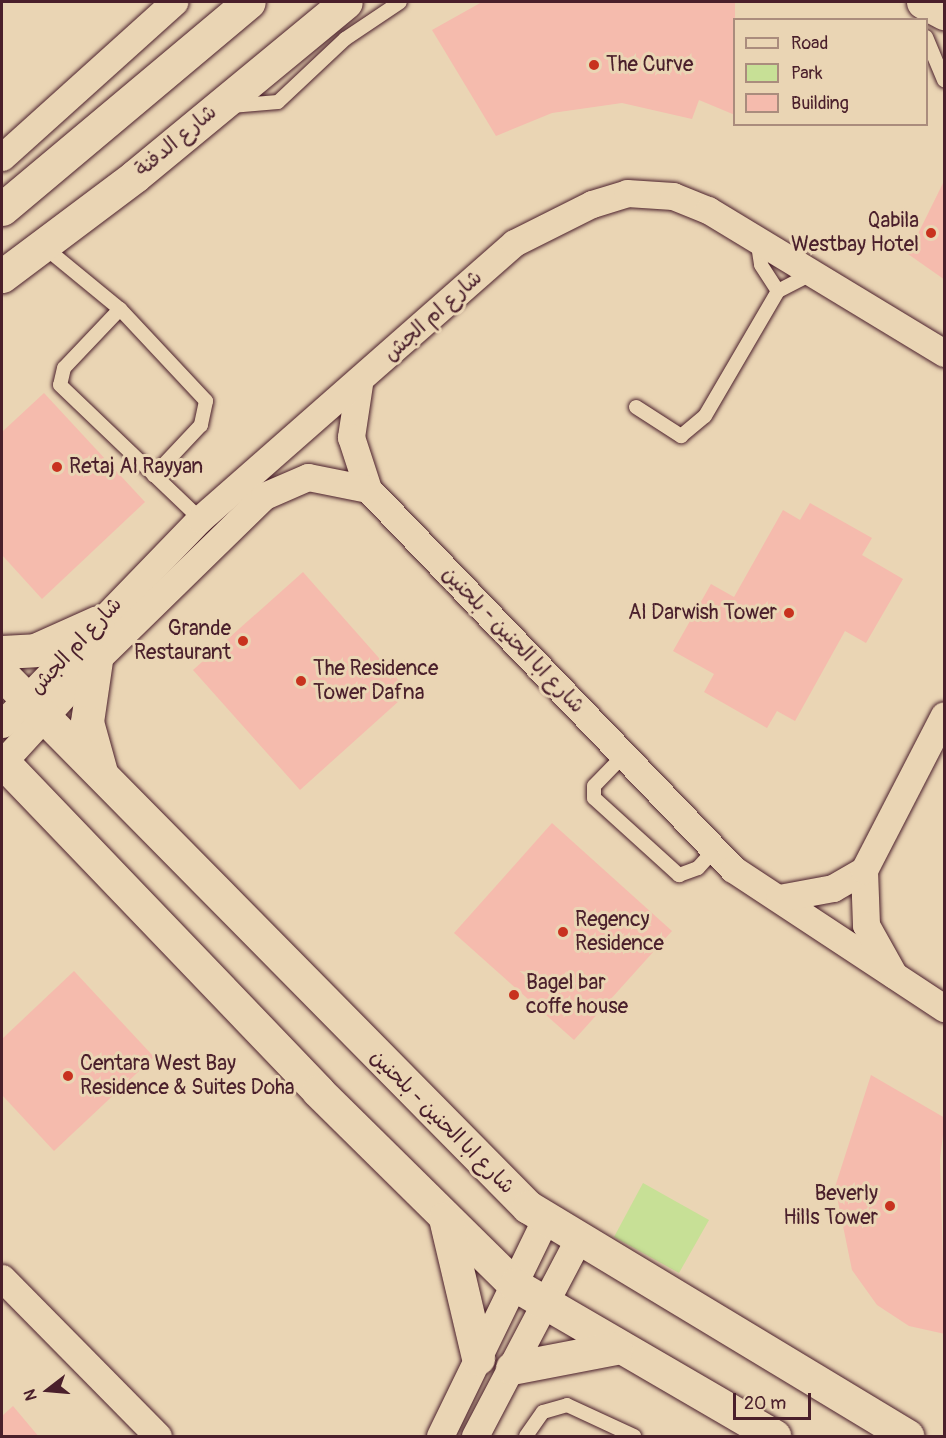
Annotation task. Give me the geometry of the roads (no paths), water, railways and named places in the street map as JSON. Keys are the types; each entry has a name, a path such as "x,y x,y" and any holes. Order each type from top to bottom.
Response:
{"street":[{"path":"2,158 174,2"},
{"path":"2,209 249,2"},
{"name":"شارع الدفنة","path":"2,276 217,108 346,2"},
{"path":"922,2 945,13"},
{"name":"شارع ام الجش","path":"2,724 37,709 98,622 200,519 359,384 514,243 592,204 627,193 674,196 758,236 945,353"},
{"name":"شارع ابا الحنين - بلحنين","path":"359,384 351,437 368,489 733,869 779,898 898,981 945,1008"},
{"path":"368,489 329,478 278,486 96,660 37,709 2,762 445,1218 514,1285 616,1348 774,1437"},
{"path":"2,652 35,650 98,622"},
{"path":"96,660 87,722 106,782"},
{"name":"شارع ابا الحنين - بلحنين","path":"2,674 106,782 545,1220 907,1437"},
{"path":"898,981 866,925 864,870 945,715"},
{"path":"779,898 832,888 864,870"},
{"path":"445,1218 477,1358"},
{"path":"440,1437 545,1220"},
{"path":"475,1437 578,1240"},
{"path":"2,1278 158,1437"},
{"path":"512,1368 616,1348"}],"lane":[{"path":"217,108 278,102 345,39 400,2"},
{"path":"921,18 922,2"},
{"path":"928,39 945,80"},
{"path":"758,236 761,265 778,291"},
{"path":"41,244 120,309 206,401 201,424 154,475"},
{"path":"636,407 681,436 705,416 778,291 815,272"},
{"path":"120,309 58,379 63,390 200,519"},
{"path":"624,755 594,786 594,798 679,875 698,868 714,850"},
{"path":"526,1437 543,1412 567,1405 634,1437"}],"place":[{"name":"The Curve","path":"594,65"},
{"name":"Qabila Westbay Hotel","path":"931,233"},
{"name":"Retaj Al Rayyan","path":"57,467"},
{"name":"Al Darwish Tower","path":"789,613"},
{"name":"Grande Restaurant","path":"243,641"},
{"name":"The Residence Tower Dafna","path":"301,681"},
{"name":"Regency Residence","path":"563,932"},
{"name":"Bagel bar coffe house","path":"514,995"},
{"name":"Centara West Bay Residence & Suites Doha","path":"68,1076"},
{"name":"Beverly Hills Tower","path":"890,1206"}]}
